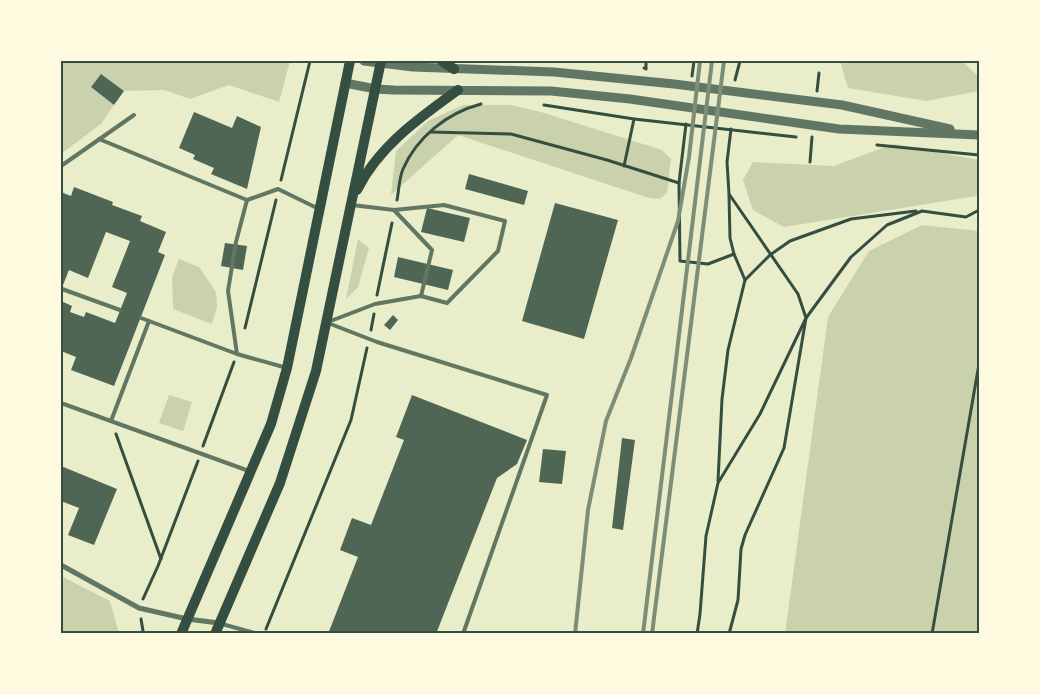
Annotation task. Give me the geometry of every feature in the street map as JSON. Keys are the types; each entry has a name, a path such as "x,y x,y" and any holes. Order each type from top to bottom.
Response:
{"main road":[{"path":"181,634 271,424 287,368 350,61"},
{"path":"442,61 454,68"},
{"path":"215,634 280,483 316,371 381,63"},
{"path":"351,205 364,177 391,143 427,112 458,90"}],"street":[{"path":"364,61 454,68 561,72 842,104 976,134"},
{"path":"345,83 376,89 517,89 559,91 630,99 838,129 976,134"},
{"path":"61,565 139,608 187,619 220,623"}],"lane":[{"path":"61,166 134,115"},
{"path":"100,139 247,200 278,189 320,209"},
{"path":"237,354 228,291 236,242 247,200"},
{"path":"326,323 376,304 421,296 447,303 498,251 505,221 444,204 394,210 351,205"},
{"path":"394,210 432,250 421,296"},
{"path":"62,289 120,310"},
{"path":"141,318 237,354 287,368"},
{"path":"112,422 149,321"},
{"path":"326,323 369,340 547,395 463,634"},
{"path":"61,403 252,472"},
{"path":"220,623 258,634"}],"path":[{"path":"646,61 646,68"},
{"path":"264,634 351,420 403,170 413,152 430,132 446,118 473,106 486,103"},
{"path":"542,104 634,119 815,139"},
{"path":"624,166 634,119"},
{"path":"430,132 511,134 679,183"},
{"path":"872,145 979,155"},
{"path":"683,156 679,183 680,261 708,264 734,254"},
{"path":"728,162 730,238 744,280"},
{"path":"729,194 798,294 806,318 784,448 745,534 741,549 738,600 729,634"},
{"path":"697,634 706,536 718,483 722,398 728,350 744,280 770,255 790,241 851,219 922,211 966,217 979,210"},
{"path":"718,483 760,414 806,318 851,258 887,225 922,211"},
{"path":"932,634 979,364"},
{"path":"112,422 161,559"}],"green space":[{"path":"61,61 290,61 279,102 229,85 190,99 164,90 124,91 101,74 91,87 114,105 101,124 61,154"},
{"path":"840,61 962,61 979,77 979,91 926,101 848,88"},
{"path":"463,105 510,105 541,112 662,150 671,159 667,193 660,199 649,198 458,135 391,195 396,151 428,121"},
{"path":"893,144 979,160 979,198 976,196 784,227 753,210 743,180 753,162 834,166"},
{"path":"922,225 979,231 979,634 785,634 828,317 869,251"},
{"path":"358,239 369,248 358,287 346,299"},
{"path":"179,259 199,267 216,292 217,307 212,324 173,309 172,277"},
{"path":"169,395 192,402 183,431 159,423"},
{"path":"61,576 110,601 118,630 117,634 61,634"}],"building":[{"path":"101,74 124,91 114,105 91,87"},
{"path":"194,112 232,128 237,116 261,127 247,189 211,174 214,168 193,159 195,155 179,148"},
{"path":"469,174 528,191 524,205 465,189"},
{"path":"74,187 113,202 112,205 142,216 140,221 166,232 158,252 165,255 114,386 71,370 76,357 61,351 61,301 72,306 70,312 84,317 86,312 115,323 127,293 112,287 130,241 106,232 88,278 69,270 61,290 61,192 71,196"},
{"path":"555,203 618,220 584,339 522,321"},
{"path":"427,208 470,218 464,242 421,232"},
{"path":"225,243 247,246 243,270 221,266"},
{"path":"398,257 453,270 448,290 394,277"},
{"path":"393,315 398,320 390,330 384,325"},
{"path":"412,395 527,440 517,464 497,478 436,634 328,634 358,557 340,550 352,518 371,525 404,440 396,437"},
{"path":"622,438 635,440 623,530 612,528"},
{"path":"543,449 566,451 562,484 539,482"},
{"path":"61,466 117,489 94,545 68,535 79,508 61,501"}],"railway":[{"path":"575,634 588,510 606,421 631,358 678,221 689,157 700,61"},
{"path":"643,634 712,61"},
{"path":"652,634 724,61"}]}
